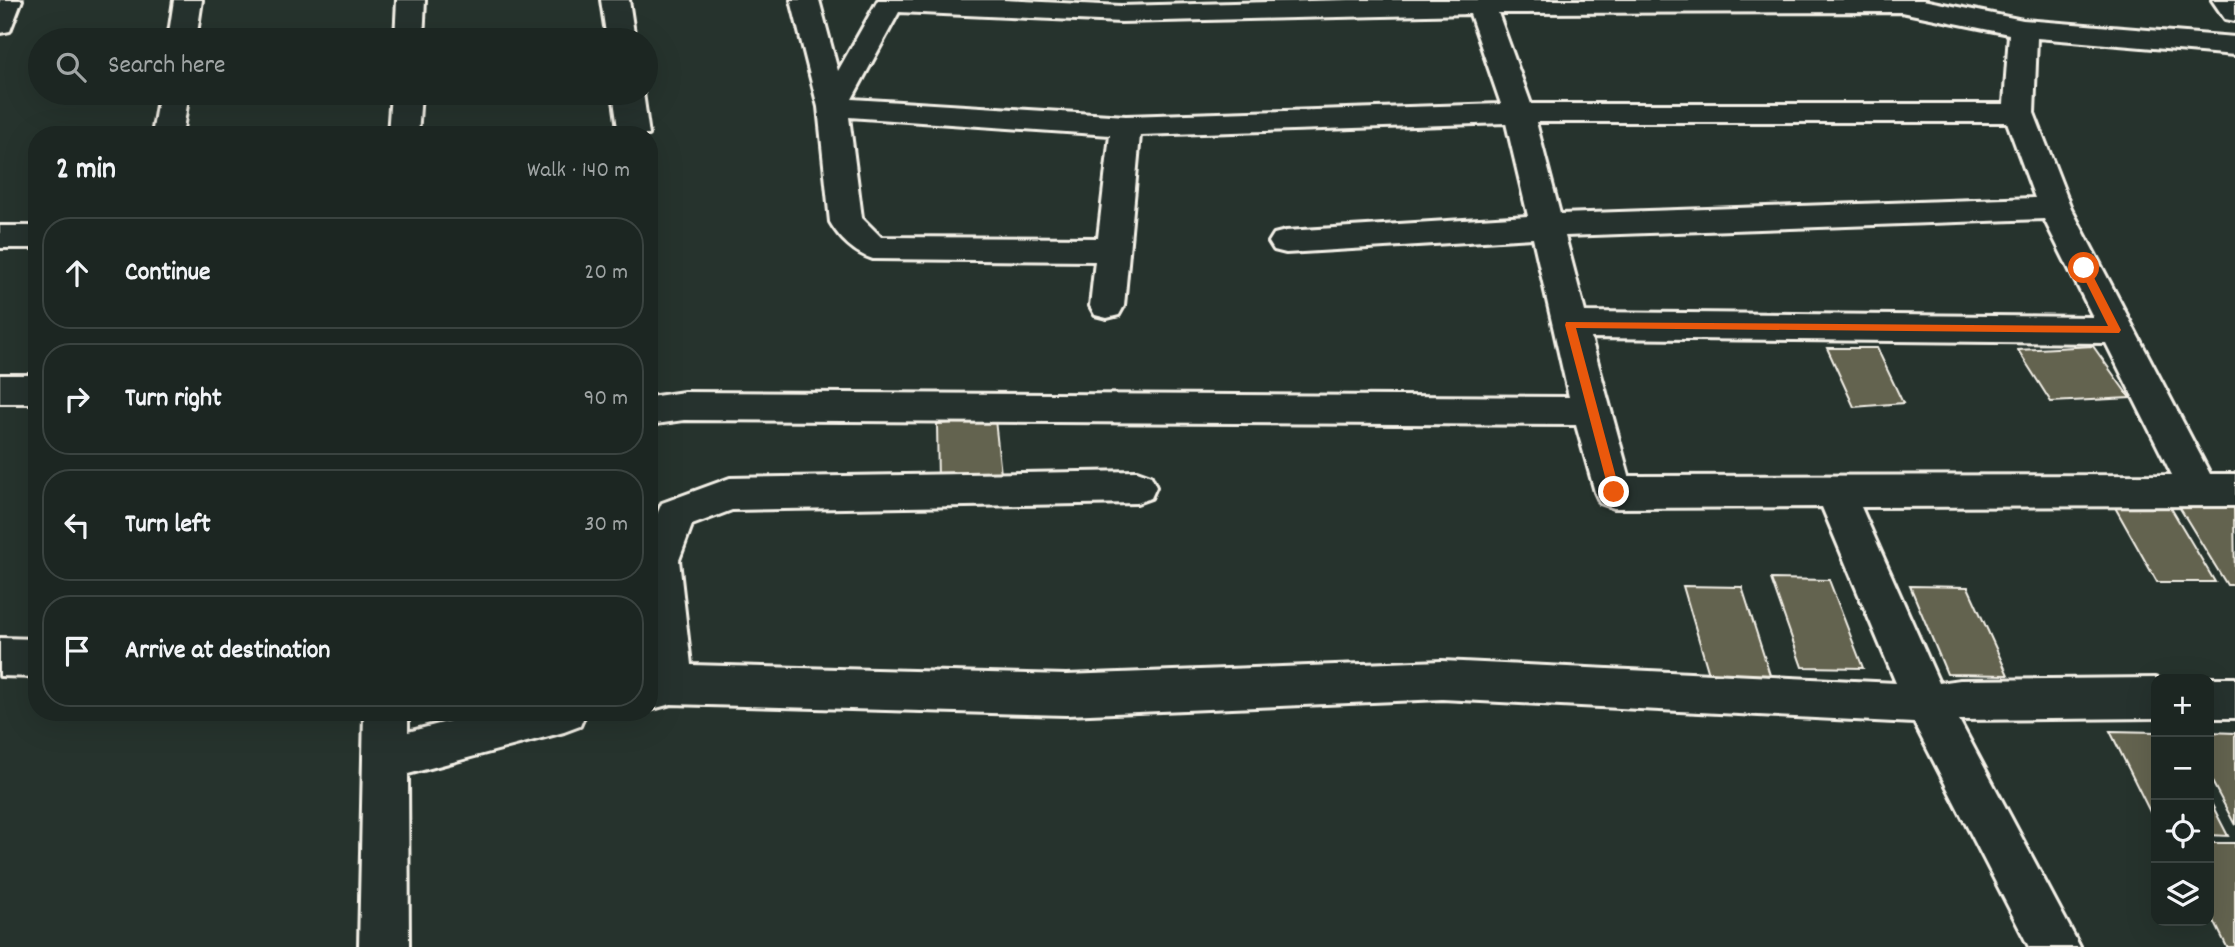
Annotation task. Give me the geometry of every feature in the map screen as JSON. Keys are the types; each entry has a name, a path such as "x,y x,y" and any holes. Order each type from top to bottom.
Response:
{"street":[{"path":"0,25 8,0"},
{"path":"184,28 188,0"},
{"path":"410,28 411,0"},
{"path":"615,0 619,28"},
{"path":"805,0 833,107 846,222 873,248 1113,250"},
{"path":"2226,0 2235,13"},
{"path":"833,107 892,1 1121,14 1480,3 1901,4 2023,28 2235,46"},
{"path":"1480,3 1519,113 1591,411 1614,492 2217,490"},
{"path":"2023,28 2019,113 2055,208 2116,330 2217,490"},
{"path":"168,126 172,105"},
{"path":"403,126 404,105"},
{"path":"630,105 633,126"},
{"path":"833,107 1126,126 1519,113 2019,113"},
{"path":"1107,306 1126,126"},
{"path":"1286,242 1545,226 2055,208"},
{"path":"0,237 28,237"},
{"path":"1570,325 2116,330"},
{"path":"0,389 28,389"},
{"path":"658,409 684,405 1591,411"},
{"path":"1137,487 730,494 676,514 659,560 660,687 1066,695 1442,680 1927,704 1960,700 2151,698"},
{"path":"1835,492 1927,704 2055,947"},
{"path":"0,656 28,658"},
{"path":"2214,698 2235,698"},
{"path":"384,947 386,721"},
{"path":"386,759 530,721"}],"building":[{"path":"2093,346 2130,398 2051,402 2018,350"},
{"path":"1827,348 1877,348 1903,403 1854,407"},
{"path":"995,420 1001,474 938,481 937,424"},
{"path":"2112,502 2168,503 2215,582 2157,582"},
{"path":"2178,505 2234,506 2235,585 2227,585"},
{"path":"1771,579 1829,580 1863,668 1802,667"},
{"path":"1683,586 1742,587 1770,675 1709,674"},
{"path":"1910,586 1968,587 2008,675 1947,674"},
{"path":"2110,731 2151,732 2151,814"},
{"path":"2214,732 2235,733 2235,825 2214,785"},
{"path":"2214,809 2228,836 2214,835"},
{"path":"2214,843 2235,843 2235,947 2227,947 2214,921"}],"route":[{"path":"1614,492 1570,325 2116,330 2084,268"}]}
